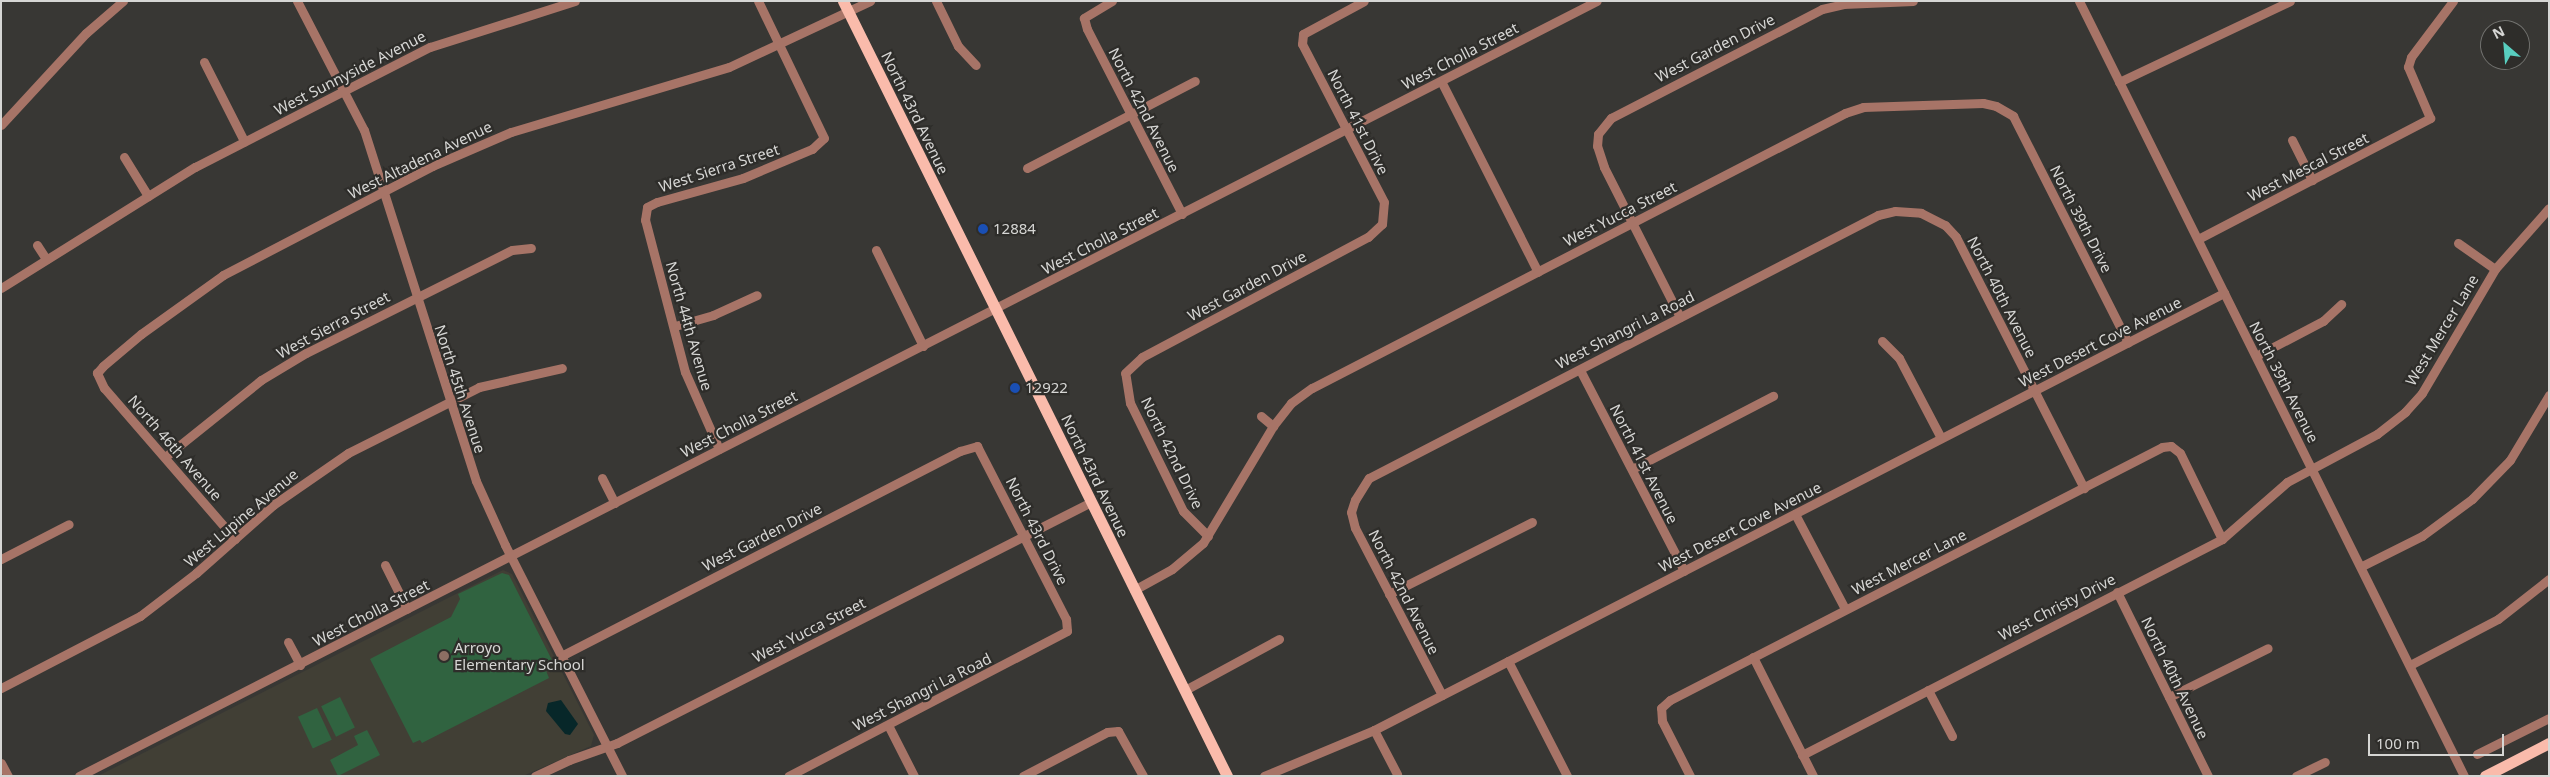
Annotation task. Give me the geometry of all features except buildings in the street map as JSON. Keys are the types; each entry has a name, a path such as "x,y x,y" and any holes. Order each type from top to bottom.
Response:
{"main road":[{"name":"North 43rd Avenue","path":"846,6 1227,776"},
{"path":"2485,776 2549,743"}],"street":[{"path":"1,125 86,33 123,1"},
{"name":"North 45th Avenue","path":"297,1 346,90 364,130 476,481 510,557 622,776"},
{"name":"West Sunnyside Avenue","path":"1,288 148,196 244,141 430,46 576,1"},
{"path":"758,1 780,45"},
{"name":"West Altadena Avenue","path":"98,373 140,334 224,275 432,166 511,132 700,78 780,45 846,6 870,1"},
{"path":"936,1 958,46 976,65"},
{"name":"North 42nd Avenue","path":"1112,1 1084,18 1182,214"},
{"name":"North 41st Drive","path":"1364,1 1303,34 1302,44 1384,202 1382,224"},
{"name":"West Cholla Street","path":"78,776 300,665 719,449 996,310 1597,1"},
{"name":"West Garden Drive","path":"1632,223 1604,167 1597,146 1598,134 1610,118 1822,9 1843,4 1913,1"},
{"name":"North 39th Avenue","path":"2078,1 2362,566 2464,776"},
{"path":"2119,82 2290,1"},
{"name":"West Mescal Street","path":"2198,239 2430,118 2404,68 2453,1"},
{"name":"West Sierra Street","path":"647,207 778,164 812,149 824,138 780,45"},
{"path":"204,62 244,141"},
{"path":"1027,168 1195,81"},
{"path":"1441,82 1538,272"},
{"name":"West Yucca Street","path":"1134,590 1172,569 1208,536 1273,426 1291,404 1323,382 1856,109 1982,104 2005,110"},
{"name":"North 39th Drive","path":"2005,110 2020,126 2128,343"},
{"path":"2292,140 2312,180"},
{"path":"124,158 148,196"},
{"name":"North 44th Avenue","path":"647,207 645,220 675,326 685,372 719,449"},
{"name":"West Mercer Lane","path":"2312,468 2377,434 2405,412 2433,377 2472,303 2495,269 2549,208"},
{"name":"West Shangri La Road","path":"1355,500 1369,478 1386,468 1580,370 1878,215 1895,211 1921,213"},
{"name":"North 40th Avenue","path":"1921,213 1945,225 1963,248 2084,488"},
{"path":"1632,223 1680,317"},
{"name":"West Garden Drive","path":"1125,373 1142,357 1368,237 1382,224"},
{"name":"West Mercer Lane","path":"2458,243 2495,269"},
{"path":"37,245 46,260"},
{"name":"West Sierra Street","path":"165,457 260,380 416,297 512,250 531,248"},
{"path":"876,250 923,346"},
{"name":"West Desert Cove Avenue","path":"1264,776 1374,730 2224,292"},
{"path":"675,326 712,315 757,295"},
{"path":"2256,356 2323,321 2341,304"},
{"path":"1882,341 1899,358 1941,438"},
{"name":"West Lupine Avenue","path":"1,688 140,616 316,473 449,401 488,385 562,368"},
{"name":"North 41st Avenue","path":"1580,370 1684,571"},
{"name":"North 46th Avenue","path":"98,373 104,388 235,539"},
{"name":"North 42nd Drive","path":"1125,373 1130,403 1183,511 1208,536"},
{"path":"1632,470 1773,396"},
{"path":"2362,566 2422,536 2472,499 2510,460 2549,396"},
{"path":"1260,416 1273,426"},
{"name":"West Garden Drive","path":"561,656 960,451 976,446"},
{"name":"North 43rd Drive","path":"976,446 1066,620 1067,631"},
{"name":"West Mercer Lane","path":"1690,776 1662,722 1661,708 1670,700 2162,447 2171,446 2180,453 2222,539"},
{"name":"West Christy Drive","path":"1802,755 2222,539 2287,482 2312,468"},
{"path":"602,478 615,503"},
{"name":"North 42nd Avenue","path":"1355,500 1351,512 1355,528 1442,695"},
{"name":"West Yucca Street","path":"536,776 608,747 1091,502"},
{"path":"1795,514 1845,609"},
{"path":"1389,594 1532,522"},
{"path":"1,559 69,524"},
{"path":"385,566 407,609"},
{"path":"2410,665 2498,619 2549,579"},
{"name":"North 40th Avenue","path":"2117,592 2208,776"},
{"name":"West Shangri La Road","path":"788,776 1067,631"},
{"path":"1184,690 1279,639"},
{"path":"288,642 300,665"},
{"path":"2169,697 2268,648"},
{"path":"1753,657 1813,776"},
{"path":"1508,661 1567,776"},
{"path":"1928,690 1952,736"},
{"path":"2477,754 2549,718"},
{"path":"888,725 914,776"},
{"path":"1374,730 1397,774"},
{"path":"1023,776 1106,732 1118,731 1143,776"},
{"path":"2296,776 2325,762"},
{"path":"1,763 8,776"}],"shaded area":[{"name":"Arroyo Elementary School","path":"503,570 512,574 594,735 591,746 523,776 98,776"}],"green space":[{"path":"502,573 509,575 554,664 545,668 549,678 422,743 420,740 413,743 370,659 451,617 460,599 458,594"},
{"path":"340,697 355,728 336,737 321,706"},
{"path":"317,708 332,740 313,749 298,717"},
{"path":"367,730 380,755 338,776 330,760 358,745 354,736"}],"water":[{"path":"561,700 578,724 570,735 565,734 546,711 548,703"}],"place":[{"name":"12884","path":"983,229"},
{"name":"12922","path":"1015,388"},
{"name":"Arroyo Elementary School","path":"444,656"}]}
